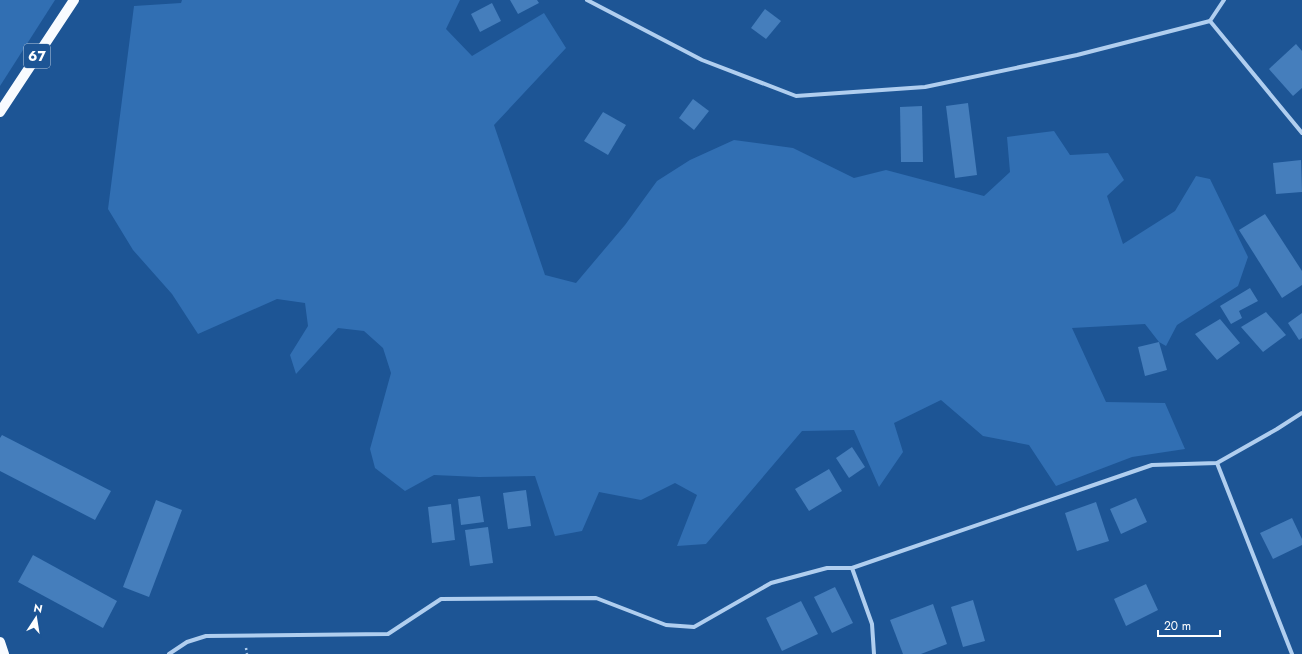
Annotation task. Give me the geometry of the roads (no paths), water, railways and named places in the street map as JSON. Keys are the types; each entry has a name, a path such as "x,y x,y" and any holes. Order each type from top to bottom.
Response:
{"main road":[{"name":"67","path":"0,112 74,0"},
{"path":"0,642 4,654"}],"street":[{"path":"587,0 702,60 796,96 925,87 1077,55 1210,21 1224,0"},
{"path":"1210,21 1302,133"},
{"path":"169,654 187,642 206,636 388,634 441,599 596,598 666,625 694,627 771,583 827,568 852,568 1152,465 1217,463 1302,413"},
{"path":"1217,463 1292,654"},
{"path":"852,568 872,624 874,654"}]}
